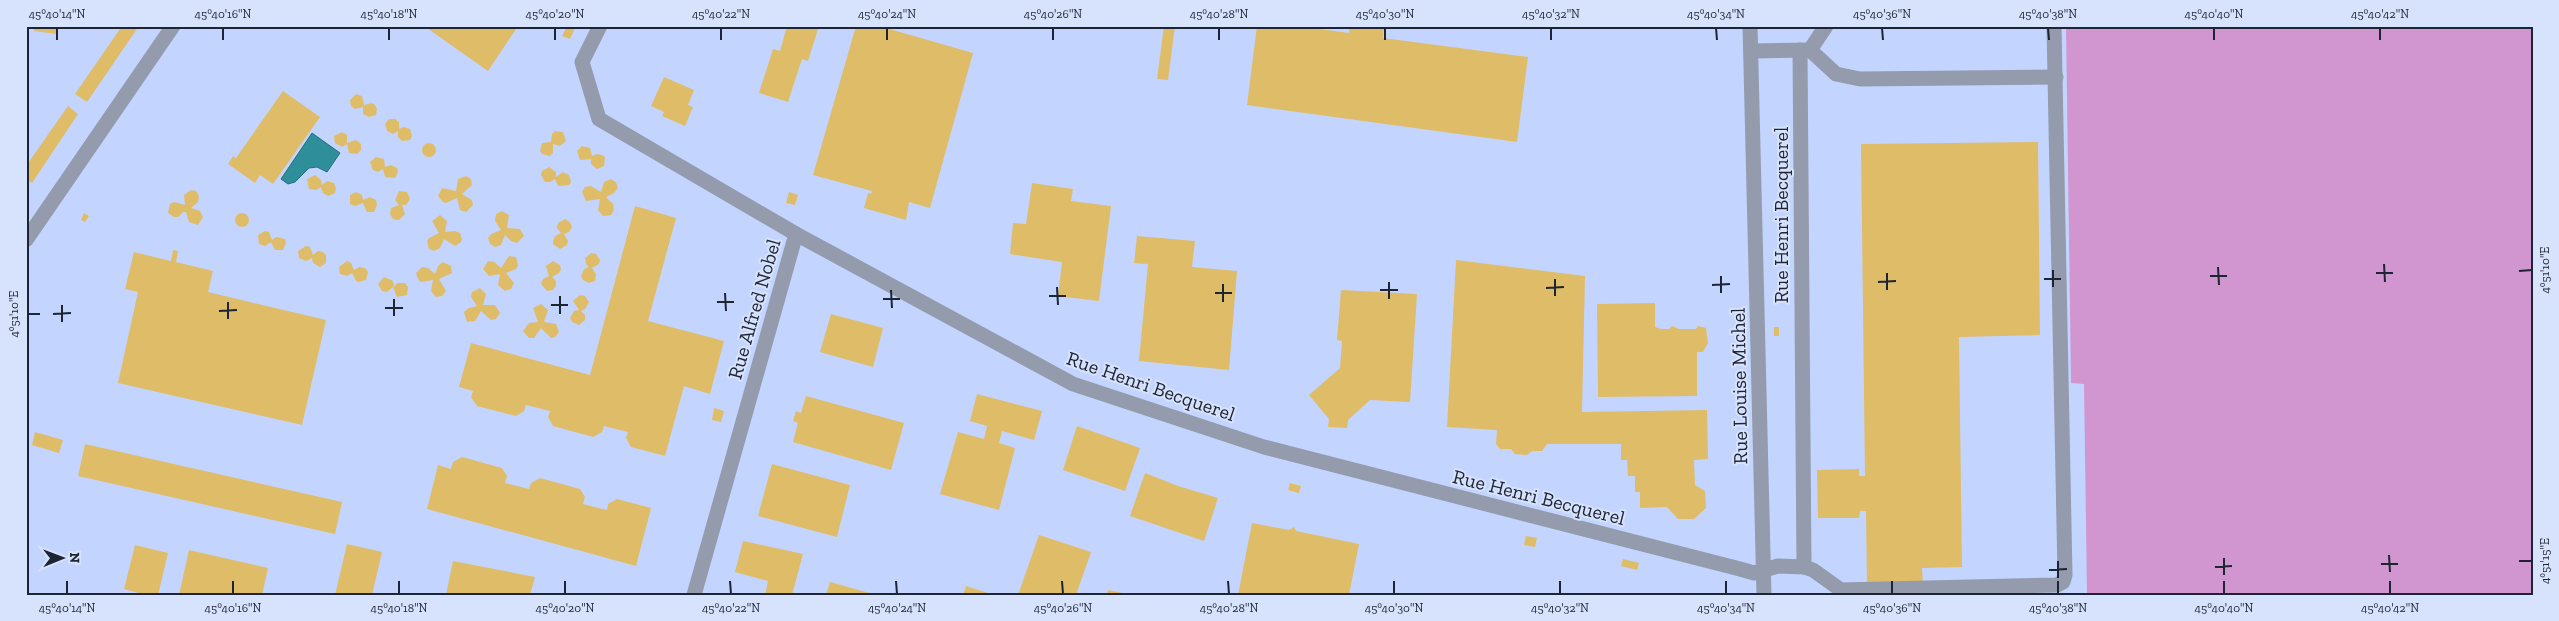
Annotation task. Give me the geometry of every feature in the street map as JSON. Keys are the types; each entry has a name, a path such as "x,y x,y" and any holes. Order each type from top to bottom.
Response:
{"street":[{"path":"26,240 173,26"},
{"name":"Rue Alfred Nobel","path":"600,26 582,62 599,119 796,234 694,595"},
{"name":"Rue Louise Michel","path":"1750,26 1764,595"},
{"path":"1805,50 1826,26"},
{"path":"1804,567 1813,570 1841,590 2057,585 2063,582 2065,575 2054,26"},
{"path":"1751,51 1805,50 1836,74 1860,80 2056,77"},
{"name":"Rue Henri Becquerel","path":"796,234 1073,384 1264,447 1754,573 1763,569 1804,567 1805,50"}],"shaded area":[{"path":"2066,26 2533,26 2533,595 2087,595 2084,384 2071,383"},
{"path":"312,133 340,153 327,172 317,167 309,168 295,182 288,184 281,179"}],"building":[{"path":"35,26 58,26 57,34 34,31"},
{"path":"122,26 139,26 87,102 75,94"},
{"path":"424,26 518,26 488,71"},
{"path":"567,26 576,26 570,39 562,36"},
{"path":"787,26 819,26 808,61 802,59 788,102 759,93 773,49 780,51"},
{"path":"856,26 879,26 973,53 930,208 909,202 906,220 864,208 868,193 871,194 872,191 813,175"},
{"path":"1164,26 1175,26 1168,80 1157,79"},
{"path":"1257,26 1297,26 1349,33 1350,26 1384,26 1383,38 1528,57 1517,142 1247,105"},
{"path":"664,77 694,90 688,105 693,107 685,126 662,116 664,112 651,106"},
{"path":"283,91 320,117 273,184 260,175 255,183 228,164 233,156 236,158"},
{"path":"356,94 362,96 364,105 372,103 375,105 377,109 376,115 369,117 363,114 363,107 355,109 351,106 350,100"},
{"path":"68,106 78,114 32,183 26,179 26,166"},
{"path":"389,119 395,119 399,122 399,129 404,127 410,129 412,136 410,140 402,141 398,137 398,131 393,134 387,131 385,124"},
{"path":"555,131 563,132 566,141 560,146 553,144 553,153 550,156 542,154 540,151 542,143 551,142 552,134"},
{"path":"342,132 347,135 347,143 356,140 361,144 361,150 357,154 349,153 347,144 342,147 335,143 334,136"},
{"path":"2038,142 2040,335 1959,337 1962,567 1922,568 1923,585 1867,586 1866,511 1860,511 1859,518 1818,518 1817,470 1859,469 1859,476 1865,476 1861,144"},
{"path":"426,143 432,143 436,150 432,157 426,157 422,153 422,147"},
{"path":"582,146 590,148 592,156 597,154 605,157 604,166 597,169 591,164 591,159 580,160 577,151"},
{"path":"376,157 384,159 385,167 391,165 397,168 398,172 395,178 385,177 383,169 378,172 373,170 370,162"},
{"path":"549,167 556,172 556,177 563,172 569,175 571,182 569,185 558,186 555,179 545,182 541,175 542,171"},
{"path":"315,175 321,180 322,185 327,181 334,183 335,193 328,196 323,193 321,187 316,190 309,189 307,179"},
{"path":"466,176 471,179 472,185 462,194 472,200 473,205 466,212 460,210 457,198 446,203 438,196 442,188 456,191 458,179"},
{"path":"611,179 616,182 618,188 614,193 606,197 613,204 614,210 611,215 603,216 598,210 600,199 586,201 582,192 585,187 591,186 601,192 604,182"},
{"path":"1032,183 1073,189 1071,201 1111,206 1099,301 1058,296 1062,262 1010,254 1013,223 1026,224"},
{"path":"191,190 196,191 199,196 198,202 191,208 200,211 203,217 198,225 189,222 186,212 183,212 178,217 168,213 170,204 174,202 185,205 184,195"},
{"path":"399,191 407,192 410,199 406,205 402,205 405,214 399,220 393,219 390,214 391,208 399,205 395,200"},
{"path":"356,192 362,195 363,200 370,197 376,200 377,205 374,212 367,212 363,203 355,206 350,204 350,195"},
{"path":"789,192 798,195 795,205 786,203"},
{"path":"635,206 676,218 648,321 724,341 710,394 684,386 665,456 631,447 626,438 628,432 604,426 602,432 593,437 553,426 548,417 550,411 526,405 524,411 516,416 477,406 471,397 473,391 459,387 471,343 590,375"},
{"path":"502,211 509,215 507,228 520,229 524,236 517,243 511,241 505,235 501,245 495,247 490,244 488,238 491,234 501,230 495,221 496,214"},
{"path":"84,213 89,216 85,222 81,220"},
{"path":"239,213 245,213 249,220 245,227 239,227 235,223 235,217"},
{"path":"440,215 447,221 445,232 455,231 460,233 462,239 455,246 444,239 440,248 434,251 429,249 427,241 439,233 432,221"},
{"path":"565,219 570,222 572,227 569,232 564,234 568,241 567,245 560,249 553,244 553,241 555,236 561,233 557,228 558,223"},
{"path":"265,231 269,232 272,240 276,237 285,239 286,243 283,250 275,250 271,242 265,246 259,244 258,235"},
{"path":"1137,236 1195,241 1192,267 1237,271 1229,370 1139,361 1148,264 1134,263"},
{"path":"306,246 310,247 313,255 318,251 323,252 326,255 326,263 320,267 313,263 312,258 306,261 299,258 298,251"},
{"path":"173,250 178,251 176,262 213,271 208,292 326,320 302,425 118,383 138,292 125,289 134,252 171,261"},
{"path":"591,253 596,254 600,260 599,264 592,268 596,274 595,281 589,283 583,280 581,276 584,269 589,267 586,264 585,258"},
{"path":"509,256 516,257 518,266 516,269 506,273 514,283 511,289 505,291 498,285 500,274 489,276 483,269 488,261 494,262 501,268"},
{"path":"1456,260 1585,276 1582,412 1707,410 1708,459 1694,460 1695,485 1705,491 1706,508 1694,519 1678,519 1667,507 1640,508 1640,492 1635,492 1635,476 1628,476 1627,460 1621,460 1621,444 1547,444 1542,451 1532,451 1527,455 1515,454 1511,449 1500,449 1496,444 1497,430 1447,427"},
{"path":"347,261 351,263 354,270 359,267 365,268 368,272 366,280 356,281 352,273 347,276 340,274 339,267"},
{"path":"553,261 560,265 561,269 559,273 552,277 556,281 556,286 553,290 547,291 541,284 543,279 549,276 546,266"},
{"path":"443,262 451,266 452,273 439,279 446,291 442,296 436,297 431,291 433,280 421,282 416,273 422,267 428,268 435,274 438,266"},
{"path":"384,277 393,281 394,287 397,283 405,283 408,287 407,295 397,297 393,287 387,292 382,291 378,284"},
{"path":"480,288 486,294 483,305 495,305 500,313 496,319 491,320 481,311 475,321 467,322 464,312 469,308 477,306 471,297 472,292"},
{"path":"1341,290 1417,294 1410,402 1370,400 1348,420 1347,428 1328,427 1329,419 1309,395 1340,368 1342,341 1337,340"},
{"path":"580,295 585,296 589,302 585,309 581,311 585,315 585,320 579,325 572,322 570,318 574,311 579,310 573,301"},
{"path":"1655,303 1655,327 1661,329 1669,329 1672,326 1679,329 1696,329 1698,326 1706,328 1708,343 1703,352 1697,352 1697,396 1598,397 1597,304"},
{"path":"541,304 548,310 544,322 556,324 559,332 555,337 551,338 541,328 534,338 529,338 523,331 529,323 538,322 533,308"},
{"path":"831,314 883,328 873,367 820,352"},
{"path":"1774,327 1779,327 1779,336 1774,336"},
{"path":"977,394 1042,411 1034,440 1002,431 999,443 1015,448 999,510 940,494 958,432 984,439 987,426 970,421"},
{"path":"806,396 904,423 891,470 793,442 798,423 793,421 796,411 801,413"},
{"path":"714,408 724,411 721,422 712,420"},
{"path":"1077,426 1140,448 1125,491 1063,470"},
{"path":"35,432 63,440 59,453 32,445"},
{"path":"85,444 342,502 335,534 78,476"},
{"path":"462,457 502,468 507,476 505,483 529,489 531,483 540,478 580,489 585,497 583,504 607,510 608,504 617,499 651,508 636,566 427,509 438,465 451,469 453,462"},
{"path":"772,464 850,485 837,537 758,516"},
{"path":"1145,473 1178,486 1218,498 1204,541 1130,516"},
{"path":"1290,483 1301,486 1299,493 1288,490"},
{"path":"1252,523 1289,530 1294,527 1296,531 1359,544 1349,595 1238,595"},
{"path":"1039,535 1091,552 1076,595 1018,595"},
{"path":"1526,536 1537,538 1535,547 1524,545"},
{"path":"743,541 803,554 792,595 765,595 768,581 735,572"},
{"path":"347,544 382,552 372,595 335,595"},
{"path":"135,545 168,553 158,595 146,595 124,589"},
{"path":"189,550 268,568 262,595 179,595"},
{"path":"1623,559 1639,563 1637,570 1621,566"},
{"path":"453,561 535,577 530,595 446,595"},
{"path":"830,582 873,594 873,595 826,595"},
{"path":"966,586 991,594 991,595 963,595"},
{"path":"1108,590 1127,594 1127,595 1107,595"}]}
